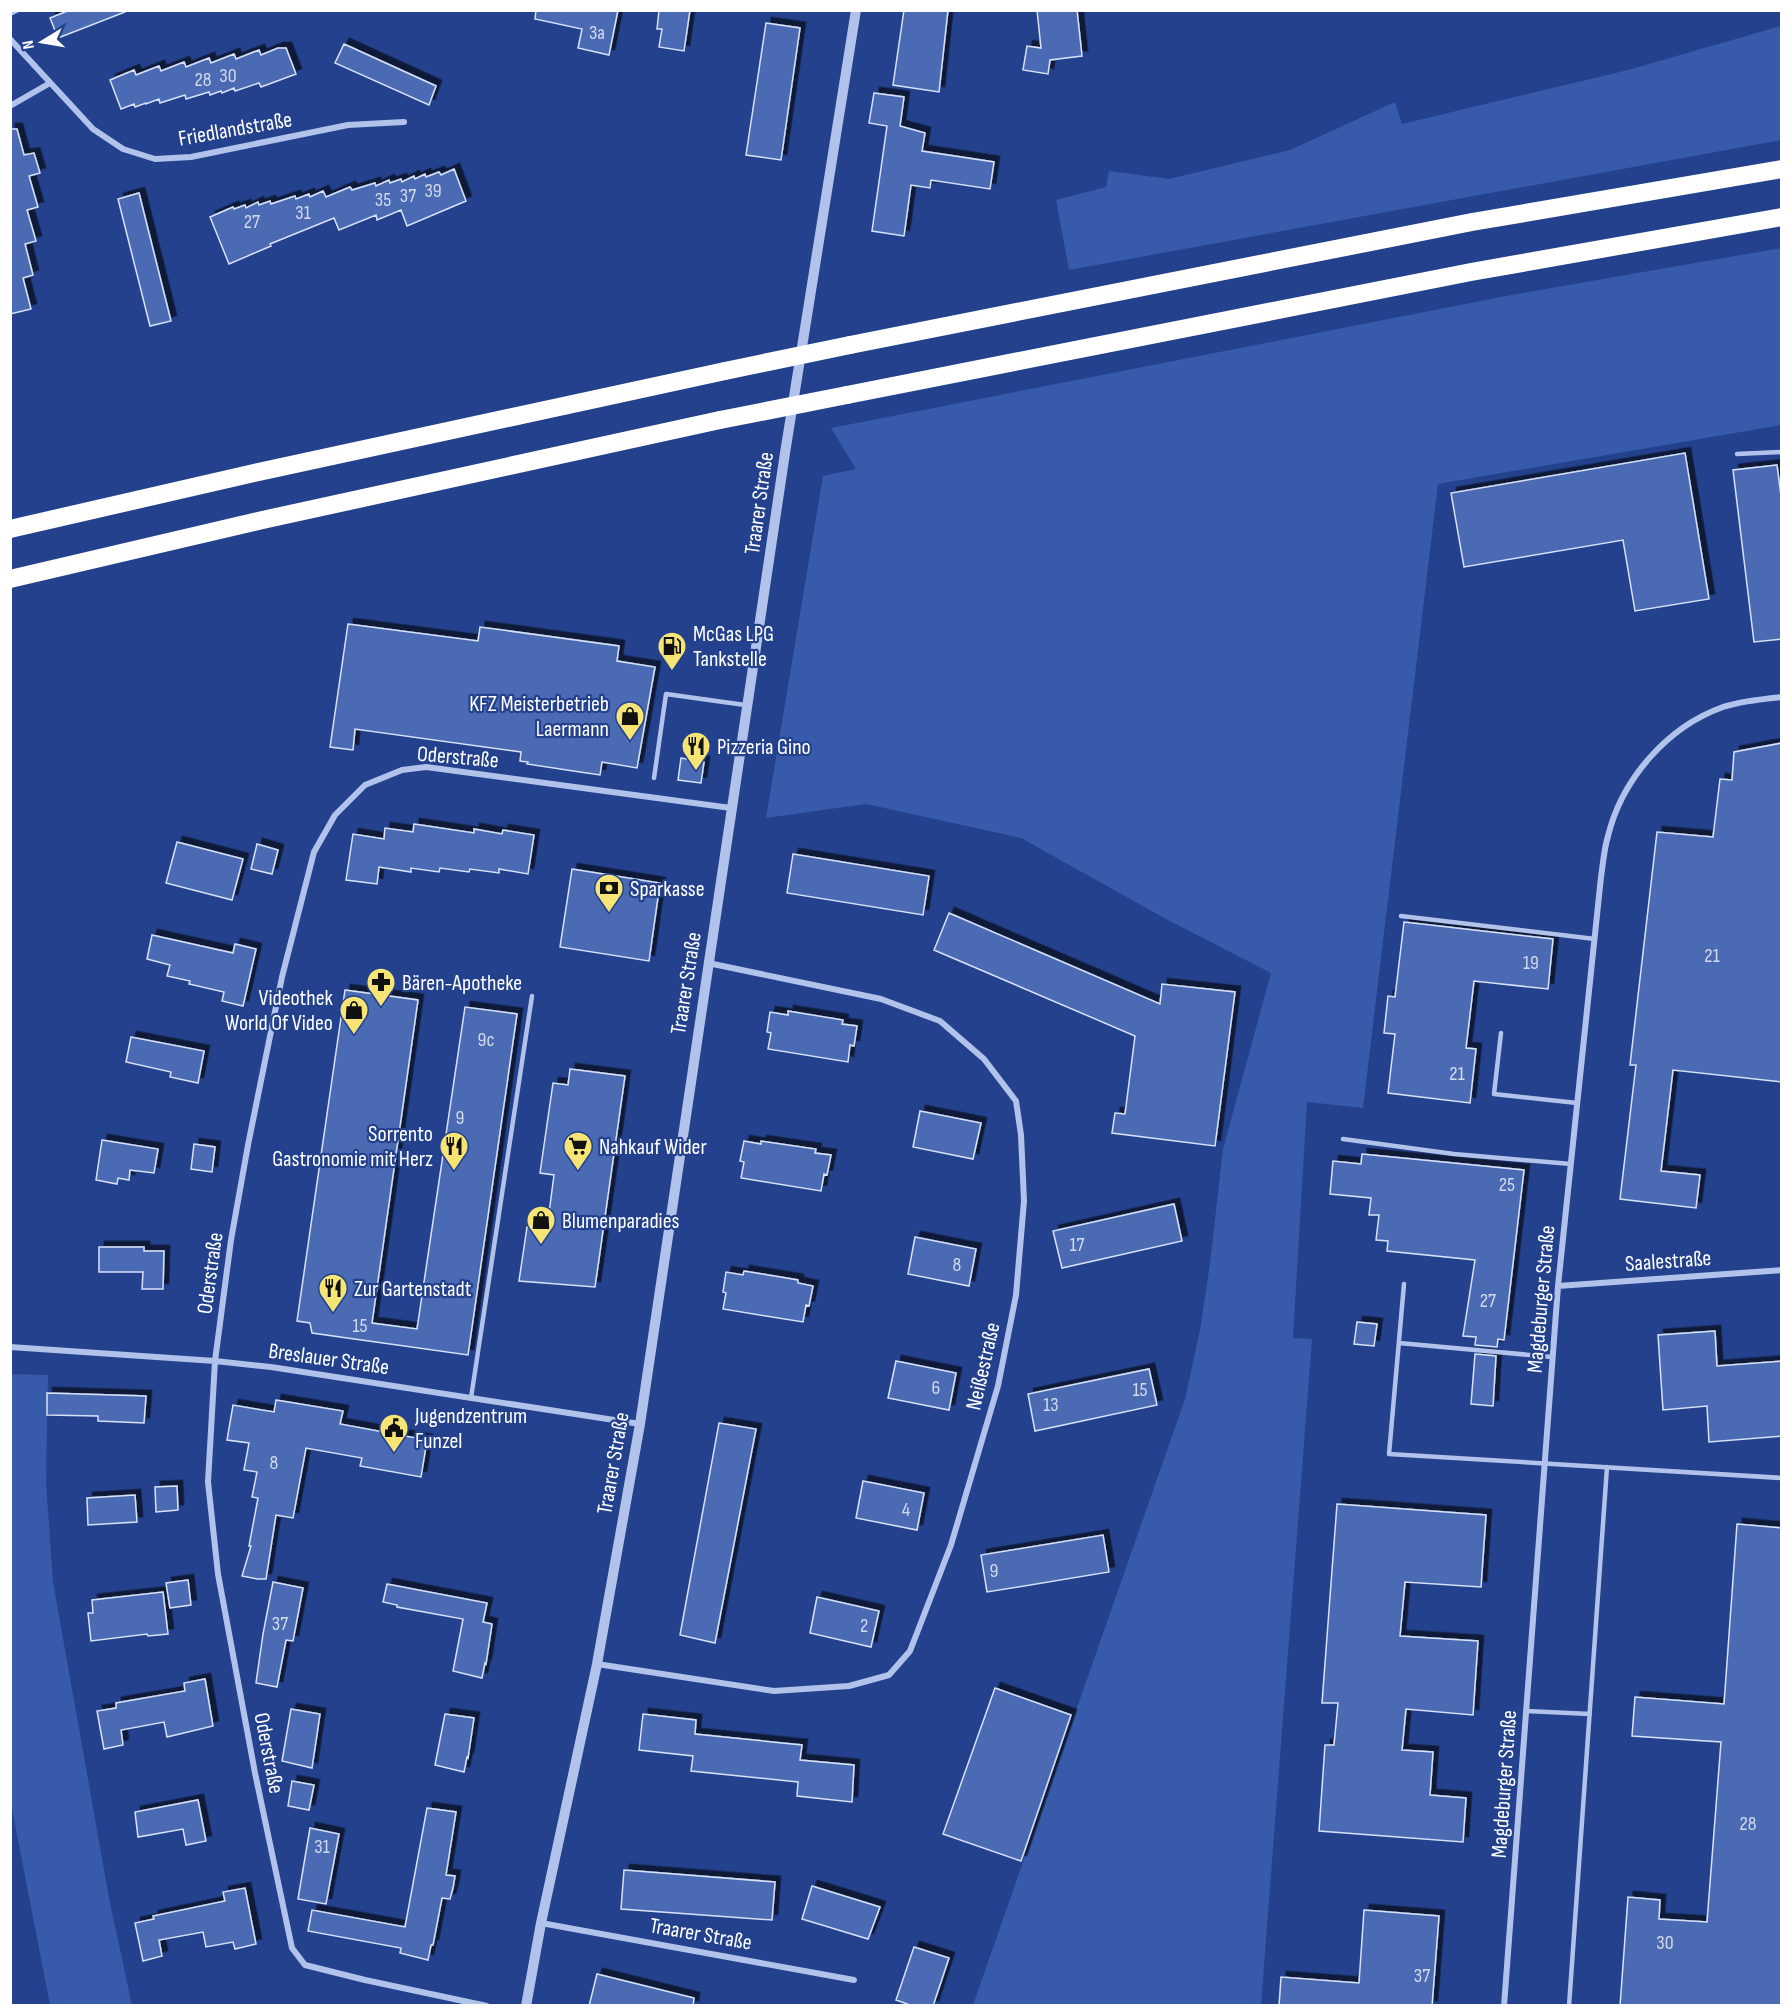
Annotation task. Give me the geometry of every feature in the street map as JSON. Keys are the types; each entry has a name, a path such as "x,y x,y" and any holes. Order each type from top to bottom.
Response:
{"highway":[{"path":"10,529 255,473 850,345 1472,222 1782,169"},
{"path":"10,579 267,519 720,420 1471,272 1782,217"}],"street":[{"name":"Traarer Straße","path":"526,2006 541,1923 597,1664 640,1424 787,441 856,10"},
{"name":"Friedlandstraße","path":"10,39 93,129 123,149 155,159 191,157 348,125 404,122"},
{"path":"10,106 50,83"},
{"name":"Magdeburger Straße","path":"1504,2006 1558,1286 1608,836 1635,776 1658,748 1689,724 1722,708 1757,699 1782,697"},
{"name":"Oderstraße","path":"487,2006 305,1965 292,1948 255,1773 218,1574 208,1482 215,1361 231,1240 284,968 314,852 335,815 365,785 402,770 426,767 731,808"},
{"name":"Neißestraße","path":"597,1664 774,1692 849,1686 889,1675 910,1651 951,1545 998,1386 1016,1295 1024,1201 1021,1135 1016,1101 984,1059 940,1022 880,999 708,963"},
{"name":"Saalestraße","path":"1558,1286 1782,1270"},
{"name":"Breslauer Straße","path":"10,1347 215,1361 282,1369 640,1424"},
{"name":"Traarer Straße","path":"541,1923 854,1980"}],"lane":[{"path":"10,14 18,10"},
{"path":"1737,454 1782,452"},
{"path":"654,778 666,694 747,706"},
{"path":"1401,916 1595,939"},
{"path":"471,1398 532,996"},
{"path":"1501,1033 1494,1094 1577,1103"},
{"path":"1343,1140 1461,1155 1571,1164"},
{"path":"1404,1284 1389,1454 1782,1478"},
{"path":"1399,1343 1552,1358"},
{"path":"1569,2006 1607,1467"},
{"path":"1526,1711 1590,1714"}],"shaded area":[{"path":"1781,26 1781,140 1069,270 1056,200 1106,187 1109,171 1169,179 1290,150 1395,102 1402,124 1628,70"},
{"path":"1781,248 1781,425 1438,484 1363,1108 1307,1102 1293,1338 1312,1339 1261,2005 973,2005 1185,1399 1200,1330 1223,1149 1271,973 1166,919 1021,838 866,804 766,818 823,476 856,469 831,428 1506,296"},
{"path":"10,1374 48,1375 46,1482 53,1582 110,1903 132,2005 50,2005 11,1804"}],"building":[{"path":"70,10 125,10 125,12 58,38 50,18"},
{"path":"536,10 618,10 609,55 578,48 582,29 535,19"},
{"path":"659,10 690,10 684,51 659,47 662,29 657,29"},
{"path":"904,10 948,10 939,92 893,85"},
{"path":"1037,10 1077,10 1082,56 1050,60 1048,74 1023,70 1027,46 1041,48"},
{"path":"766,23 800,28 781,160 746,155"},
{"path":"344,44 436,86 429,105 335,63"},
{"path":"278,48 286,48 296,74 261,87 259,83 235,91 234,88 210,95 209,92 186,99 185,95 160,103 159,99 121,109 110,80 134,70 136,75 159,66 161,71 184,62 186,67 209,58 211,63 234,54 236,59 259,50 261,55"},
{"path":"874,93 904,97 900,126 925,133 922,151 994,162 990,189 931,180 930,188 911,185 904,236 872,231 887,126 869,123"},
{"path":"10,129 17,129 24,155 34,153 40,173 29,176 38,207 27,210 36,241 25,244 33,275 23,278 31,309 10,314"},
{"path":"454,169 466,201 407,226 401,210 377,220 376,215 339,230 334,218 270,244 271,246 229,264 210,217 233,207 234,209 245,205 246,208 258,202 259,205 270,201 271,204 295,196 296,199 309,194 310,197 323,191 326,197 350,187 352,190 375,183 376,186 389,180 390,183 401,179 402,182 414,176 415,179 425,174 426,177 439,172 441,175"},
{"path":"139,193 171,321 150,326 118,199"},
{"path":"1685,453 1709,599 1635,611 1623,540 1464,567 1451,493"},
{"path":"1777,465 1782,504 1782,639 1754,642 1733,470"},
{"path":"348,624 478,641 480,627 619,646 617,661 655,667 637,768 602,762 600,775 527,764 528,762 520,761 521,752 355,729 353,750 330,747"},
{"path":"1782,743 1782,1082 1673,1070 1661,1171 1700,1175 1696,1208 1620,1199 1636,1065 1630,1065 1657,832 1713,837 1720,779 1732,780 1734,752"},
{"path":"681,758 704,762 701,783 678,780"},
{"path":"414,824 474,833 474,829 502,834 503,830 534,835 528,874 499,869 499,873 440,868 439,872 411,868 411,872 379,867 377,884 346,880 353,834 384,839 385,828 413,832"},
{"path":"177,842 243,859 232,900 166,883"},
{"path":"257,844 278,850 272,874 251,869"},
{"path":"793,854 929,876 923,915 787,893"},
{"path":"572,869 660,883 649,961 560,947"},
{"path":"949,913 1160,1004 1162,984 1235,992 1215,1146 1112,1133 1115,1113 1125,1114 1135,1036 934,950"},
{"path":"1404,922 1553,939 1548,989 1474,981 1466,1048 1476,1049 1470,1103 1388,1093 1395,1034 1384,1033 1388,996 1395,997"},
{"path":"152,935 233,953 235,944 256,949 243,1006 222,1001 224,992 167,976 170,965 147,959"},
{"path":"345,990 418,1000 372,1323 417,1329 465,1007 517,1014 468,1355 312,1333 310,1323 297,1321"},
{"path":"788,1011 843,1020 842,1024 857,1026 854,1046 850,1045 848,1062 768,1049 771,1033 767,1032 770,1012 788,1015"},
{"path":"131,1037 204,1051 198,1083 170,1077 171,1072 126,1062"},
{"path":"570,1069 625,1076 595,1287 519,1281 527,1227 547,1228 554,1175 540,1173 553,1083 568,1085"},
{"path":"920,1111 981,1123 973,1159 913,1147"},
{"path":"102,1140 158,1149 154,1173 130,1170 129,1180 118,1178 117,1184 96,1180"},
{"path":"744,1141 761,1144 761,1141 816,1149 815,1153 831,1155 821,1191 741,1178 744,1162 740,1161"},
{"path":"194,1144 215,1147 212,1172 191,1169"},
{"path":"1362,1154 1524,1170 1504,1340 1498,1339 1497,1347 1475,1345 1476,1337 1463,1336 1475,1260 1387,1251 1388,1241 1376,1240 1379,1215 1369,1215 1371,1198 1330,1194 1333,1161 1361,1164"},
{"path":"1174,1204 1182,1241 1062,1268 1053,1231"},
{"path":"915,1237 976,1249 969,1286 908,1274"},
{"path":"99,1247 144,1247 144,1251 164,1251 163,1289 142,1289 143,1272 99,1272"},
{"path":"744,1271 798,1280 798,1283 813,1286 803,1322 723,1309 726,1272 743,1275"},
{"path":"1357,1322 1377,1324 1374,1346 1354,1344"},
{"path":"1715,1331 1717,1366 1782,1361 1782,1436 1709,1442 1707,1406 1663,1410 1658,1335"},
{"path":"1475,1354 1496,1356 1493,1406 1471,1404"},
{"path":"896,1361 956,1373 949,1410 888,1398"},
{"path":"1149,1369 1157,1405 1035,1431 1028,1394"},
{"path":"47,1393 146,1396 144,1423 98,1421 98,1416 47,1415"},
{"path":"276,1400 343,1411 340,1424 427,1440 421,1477 360,1466 362,1458 306,1448 293,1518 276,1515 266,1579 257,1579 242,1576 251,1546 249,1546 258,1498 252,1497 257,1472 244,1470 249,1443 227,1440 233,1405 274,1412"},
{"path":"719,1423 756,1429 715,1643 680,1635"},
{"path":"863,1481 924,1493 917,1530 856,1518"},
{"path":"177,1486 178,1510 156,1512 155,1487"},
{"path":"135,1495 137,1522 88,1525 87,1498"},
{"path":"1337,1504 1486,1515 1481,1587 1405,1582 1400,1636 1478,1641 1473,1715 1406,1709 1402,1750 1433,1752 1430,1795 1466,1798 1463,1842 1319,1831 1325,1745 1334,1745 1338,1703 1322,1703"},
{"path":"1737,1524 1782,1528 1782,2006 1620,2006 1628,1897 1660,1900 1659,1919 1707,1922 1721,1742 1632,1736 1635,1697 1724,1704"},
{"path":"1103,1535 1109,1572 987,1592 981,1555"},
{"path":"188,1580 191,1605 170,1608 166,1583"},
{"path":"273,1582 303,1588 293,1641 286,1640 277,1687 256,1683"},
{"path":"387,1584 487,1603 483,1622 492,1624 482,1678 453,1671 463,1619 397,1607 397,1605 383,1602"},
{"path":"163,1592 168,1634 148,1636 147,1634 91,1641 88,1613 93,1613 92,1600"},
{"path":"817,1597 879,1611 871,1647 810,1633"},
{"path":"205,1679 213,1726 167,1737 164,1722 121,1730 123,1745 104,1749 97,1711 116,1708 116,1703 185,1691 184,1683"},
{"path":"995,1688 1071,1715 1021,1861 943,1834"},
{"path":"291,1709 320,1714 312,1768 282,1761"},
{"path":"445,1714 474,1718 464,1772 435,1765"},
{"path":"643,1714 696,1720 695,1734 802,1745 800,1760 854,1765 852,1802 797,1796 798,1782 691,1771 693,1756 639,1750"},
{"path":"292,1781 314,1785 309,1810 288,1806"},
{"path":"198,1800 206,1841 186,1845 183,1829 138,1837 135,1812"},
{"path":"427,1808 456,1812 446,1875 455,1876 453,1888 450,1899 442,1898 428,1960 400,1953 401,1948 308,1931 312,1910 405,1927"},
{"path":"310,1828 339,1834 326,1904 298,1899"},
{"path":"624,1870 775,1882 772,1920 621,1909"},
{"path":"812,1886 880,1907 868,1939 802,1919"},
{"path":"245,1888 256,1944 235,1949 233,1942 206,1947 203,1932 159,1940 162,1956 143,1961 135,1923 154,1919 153,1916 225,1901 223,1892"},
{"path":"1364,1910 1439,1916 1432,2006 1279,2006 1281,1977 1359,1983"},
{"path":"914,1947 949,1958 933,2006 913,2006 896,2000"},
{"path":"597,1974 694,1998 693,2006 589,2006"}],"place":[{"name":"McGas LPG Tankstelle","path":"672,672"},
{"name":"KFZ Meisterbetrieb Laermann","path":"630,742"},
{"name":"Pizzeria Gino","path":"696,772"},
{"name":"Sparkasse","path":"609,914"},
{"name":"Bären-Apotheke","path":"381,1008"},
{"name":"Videothek World Of Video","path":"354,1036"},
{"name":"Sorrento Gastronomie mit Herz","path":"454,1172"},
{"name":"Nahkauf Wider","path":"578,1172"},
{"name":"Blumenparadies","path":"541,1246"},
{"name":"Zur Gartenstadt","path":"333,1314"},
{"name":"Jugendzentrum Funzel","path":"394,1454"}]}
